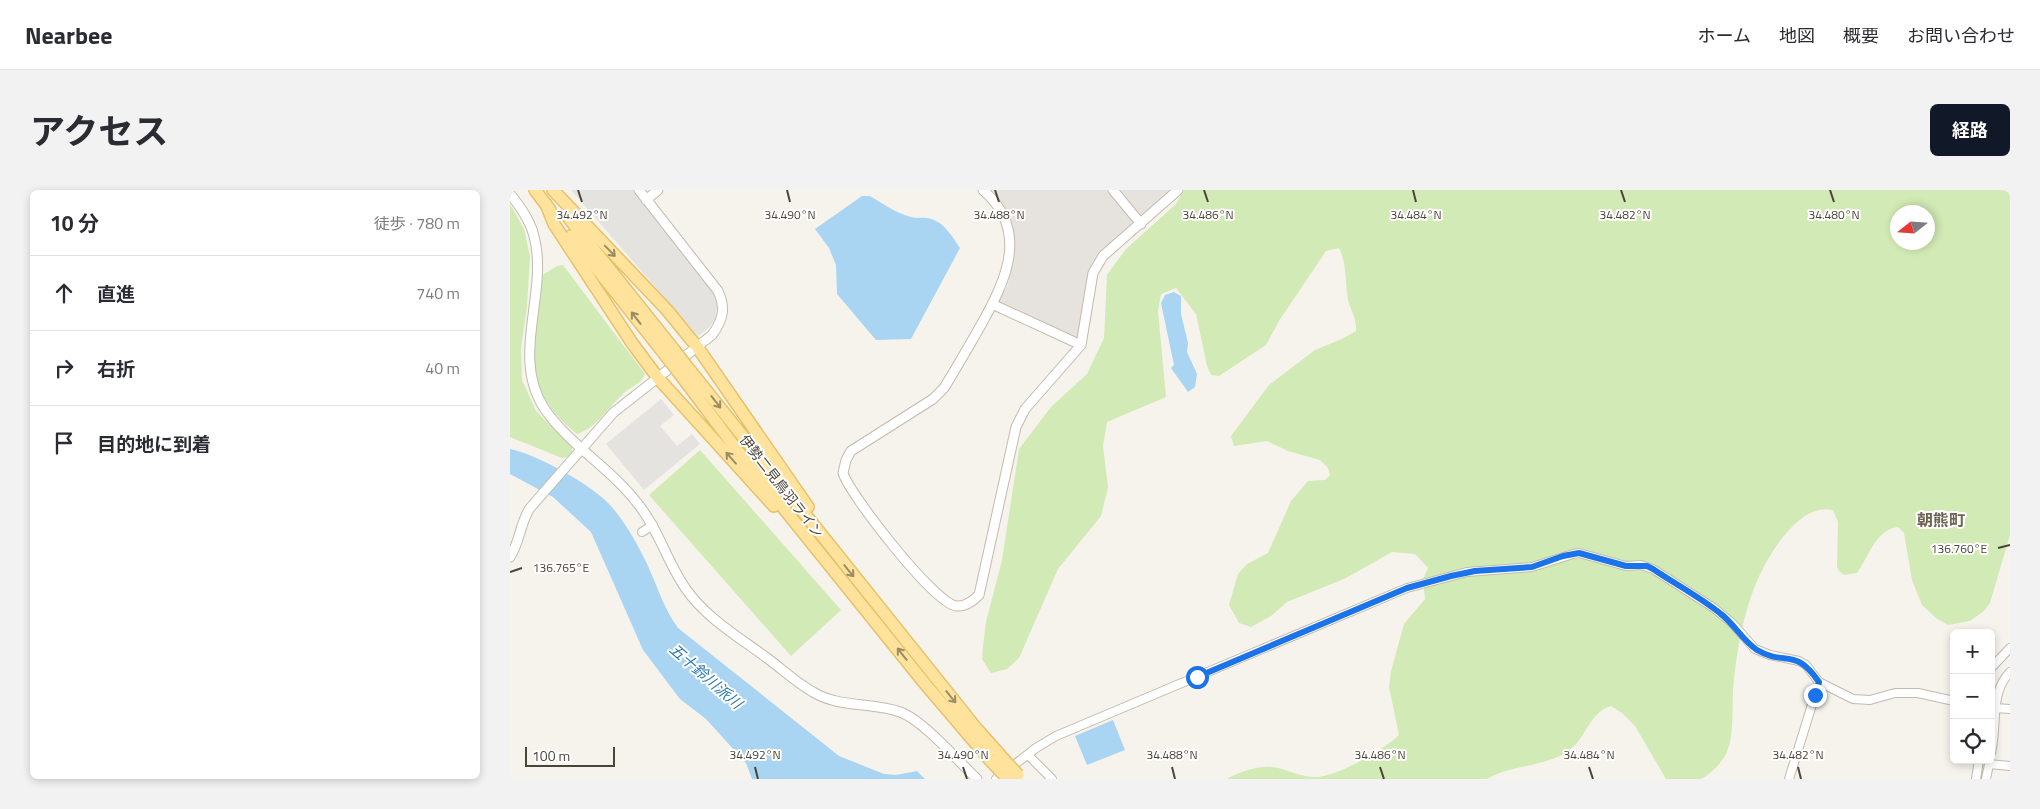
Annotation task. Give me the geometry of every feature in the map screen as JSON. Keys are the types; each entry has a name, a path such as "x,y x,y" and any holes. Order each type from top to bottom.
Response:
{"main road":[{"name":"伊勢二見鳥羽ライン","path":"535,190 828,543 994,756"},
{"name":"伊勢二見鳥羽ライン","path":"547,190 670,354"},
{"path":"553,190 667,310 698,348 815,517 828,543"},
{"path":"546,204 554,224 632,343 658,378 822,560 847,584"},
{"name":"伊勢二見鳥羽ライン","path":"681,367 740,454 847,584 926,685 1016,778"}],"street":[{"path":"510,557 516,548 524,517 613,413 698,348 712,335 720,324 723,312 722,300 718,291 639,190"},
{"path":"646,200 658,190"},
{"path":"983,190 995,203 1005,221 1010,246 1005,278 944,388 933,399 851,451 846,460 843,473 856,496 935,594 947,603 957,606 969,603 979,595 1016,427 1025,409 1081,345 1093,273 1103,256 1178,190"},
{"path":"1113,190 1140,224"},
{"path":"510,194 528,220 534,236 536,255 528,350 528,368 531,383 552,420 624,489 653,525 674,570 687,591 706,612 814,693 848,703 903,712 924,728 977,779"},
{"path":"992,304 1081,345"},
{"path":"642,532 653,525"},
{"path":"996,779 1036,748 1068,731 1417,584 1467,572 1532,567 1579,553 1626,566 1647,566 1653,569 1714,608 1732,623 1755,649 1770,655 1799,661 1806,665 1819,682 1853,699 1870,700 1895,693 1918,693 1950,700"},
{"path":"1995,664 2010,648"},
{"path":"2010,672 2000,687 1995,708 2010,709"},
{"path":"1789,779 1819,682"},
{"path":"1028,755 1052,779"},
{"path":"1976,779 1979,764"},
{"path":"1986,779 1989,764 2010,766"}],"shaded area":[{"path":"571,190 633,190 713,290 717,305 715,320 708,328 698,336"},
{"path":"993,190 1173,190 1102,251 1091,267 1078,341 998,303 1008,284 1015,252 1012,223"},
{"path":"661,399 674,415 660,426 677,446 692,434 700,444 644,490 606,444"}],"green space":[{"path":"1184,190 2010,190 2010,535 1990,603 1984,611 1970,621 1948,625 1936,618 1922,605 1912,580 1904,533 1898,527 1890,529 1878,538 1857,573 1844,575 1837,567 1838,522 1833,510 1815,511 1799,520 1776,546 1756,584 1748,605 1738,648 1733,691 1732,730 1727,752 1712,772 1700,779 1666,779 1635,726 1622,713 1611,706 1597,714 1579,741 1567,752 1548,761 1506,771 1487,779 1227,779 1245,771 1265,767 1278,768 1305,776 1324,776 1359,762 1383,748 1399,735 1389,687 1391,671 1404,624 1425,599 1423,579 1428,568 1415,554 1392,552 1346,578 1287,602 1271,616 1251,627 1239,623 1229,605 1238,574 1247,564 1268,553 1291,501 1308,481 1325,480 1330,475 1328,468 1320,460 1288,451 1267,441 1234,446 1231,436 1269,385 1315,350 1356,331 1355,319 1348,300 1342,254 1339,248 1326,251 1279,321 1266,345 1219,376 1211,375 1207,366 1196,314 1176,288 1161,294 1158,311 1166,397 1107,422 1103,446 1108,487 1101,516 1058,569 1019,658 1007,669 991,673 982,659 986,622 1002,560 1019,449 1051,407 1087,374 1104,338 1107,275 1126,249 1176,204"},
{"path":"510,204 524,229 530,256 527,306 521,349 522,380 536,411 572,447 572,452 568,457 562,458 510,437"},
{"path":"563,265 645,374 597,422 577,434 558,416 545,399 537,381 534,362 533,343 541,276 557,266"},
{"path":"700,450 841,610 791,656 649,495"}],"water":[{"path":"862,196 870,196 905,215 914,218 928,218 938,222 949,232 960,248 911,339 876,340 837,294 836,265 829,248 815,229"},
{"path":"1174,292 1181,296 1181,314 1188,343 1187,352 1197,374 1195,387 1188,392 1171,368 1174,365 1161,303 1165,295"},
{"name":"五十鈴川派川","path":"510,449 561,470 587,486 607,502 625,524 635,541 665,606 678,628 839,756 884,774 896,775 917,771 925,779 752,779 746,763 706,719 680,699 643,650 591,532 553,497 510,474"},
{"path":"1113,720 1125,750 1087,765 1075,736"}],"district":[{"name":"朝熊町","path":"1941,520"}],"route":[{"path":"1197,677 1417,584 1467,572 1532,567 1563,556 1579,553 1626,566 1641,565 1653,569 1714,608 1732,623 1755,649 1764,654 1795,659 1806,665 1819,682 1815,695"}]}
